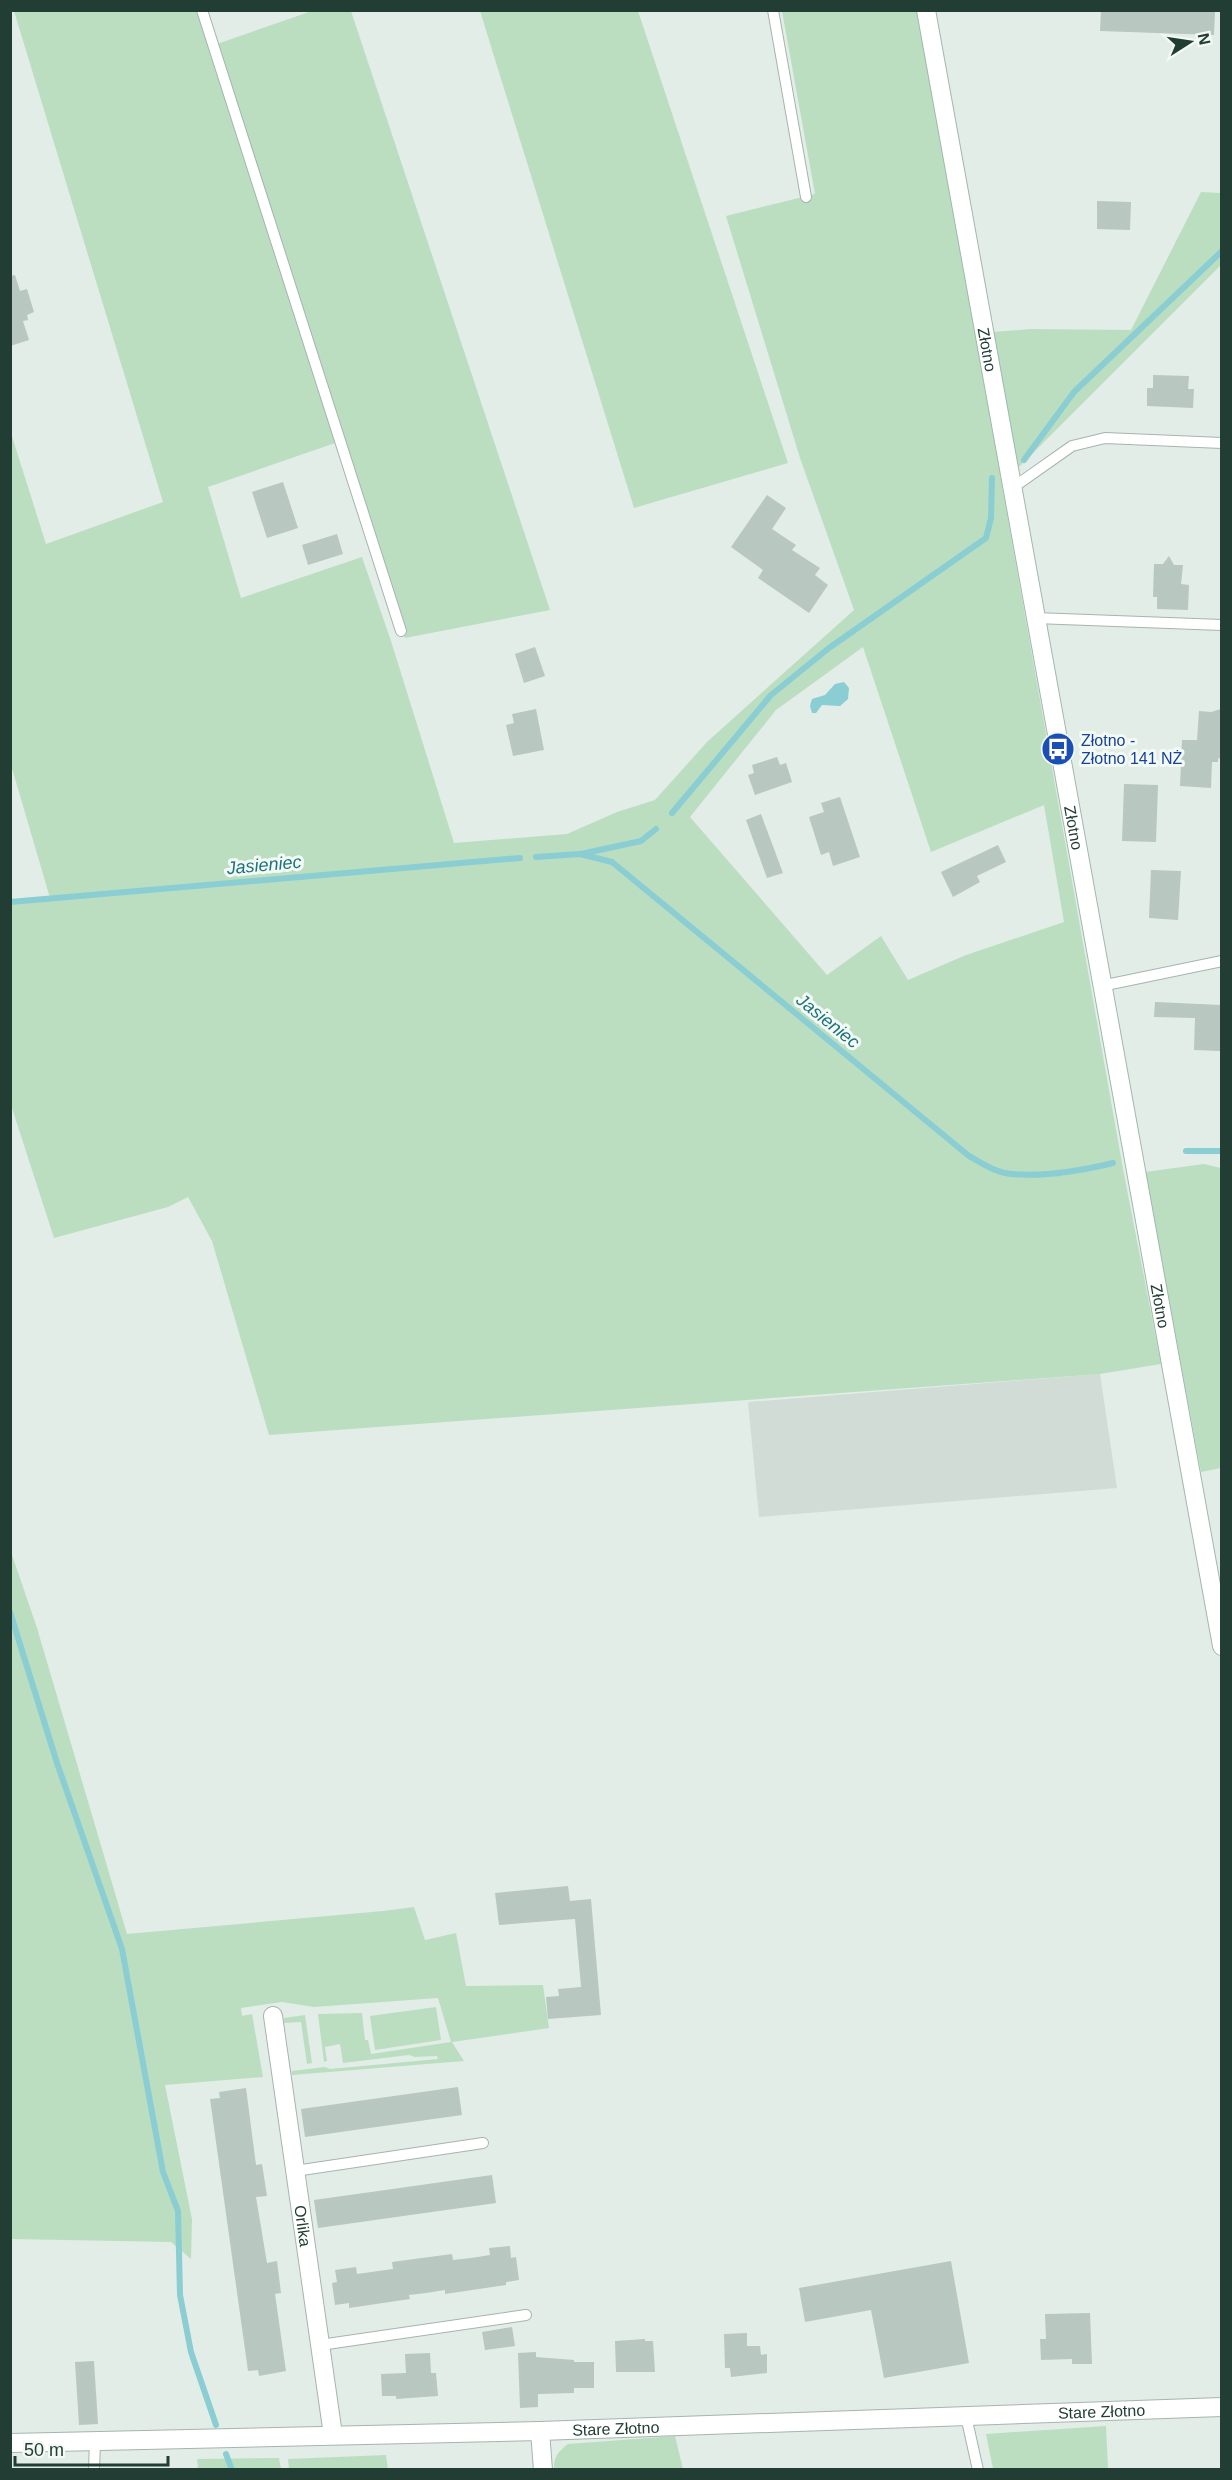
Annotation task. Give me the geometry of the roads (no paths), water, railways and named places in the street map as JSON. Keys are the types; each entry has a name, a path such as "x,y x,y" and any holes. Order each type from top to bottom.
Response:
{"street":[{"name":"Złotno","path":"926,10 1221,1646"},
{"name":"Orlika","path":"273,2016 333,2435"},
{"name":"Stare Złotno","path":"10,2443 540,2431 1221,2407"},
{"path":"540,2431 543,2469"}],"lane":[{"path":"202,10 401,631"},
{"path":"773,10 806,197"},
{"path":"1011,489 1072,446 1105,438 1221,443"},
{"path":"1035,618 1221,625"},
{"path":"1101,986 1221,961"},
{"path":"295,2171 483,2143"},
{"path":"320,2345 526,2315"},
{"path":"966,2416 978,2469"},
{"path":"94,2469 95,2441"}],"water":[{"path":"844,682 849,688 848,699 840,706 822,705 816,713 812,713 810,706 812,699 825,695 835,684"}],"waterway":[{"path":"1024,460 1074,392 1222,251"},
{"path":"672,813 771,695 829,648 986,538 991,518 992,478"},
{"path":"581,854 641,841 656,829"},
{"name":"Jasieniec","path":"536,857 580,854 612,862 969,1156 984,1165 1006,1173 1037,1175 1075,1171 1113,1163"},
{"name":"Jasieniec","path":"10,902 520,858"},
{"name":"Jasieniec","path":"1186,1151 1222,1151"},
{"path":"10,1612 57,1763 122,1949 163,2172 178,2211 180,2295 191,2352 216,2425"},
{"path":"226,2454 232,2470"}],"place":[{"name":"Złotno - Złotno 141 NŻ","path":"1058,749"}]}
